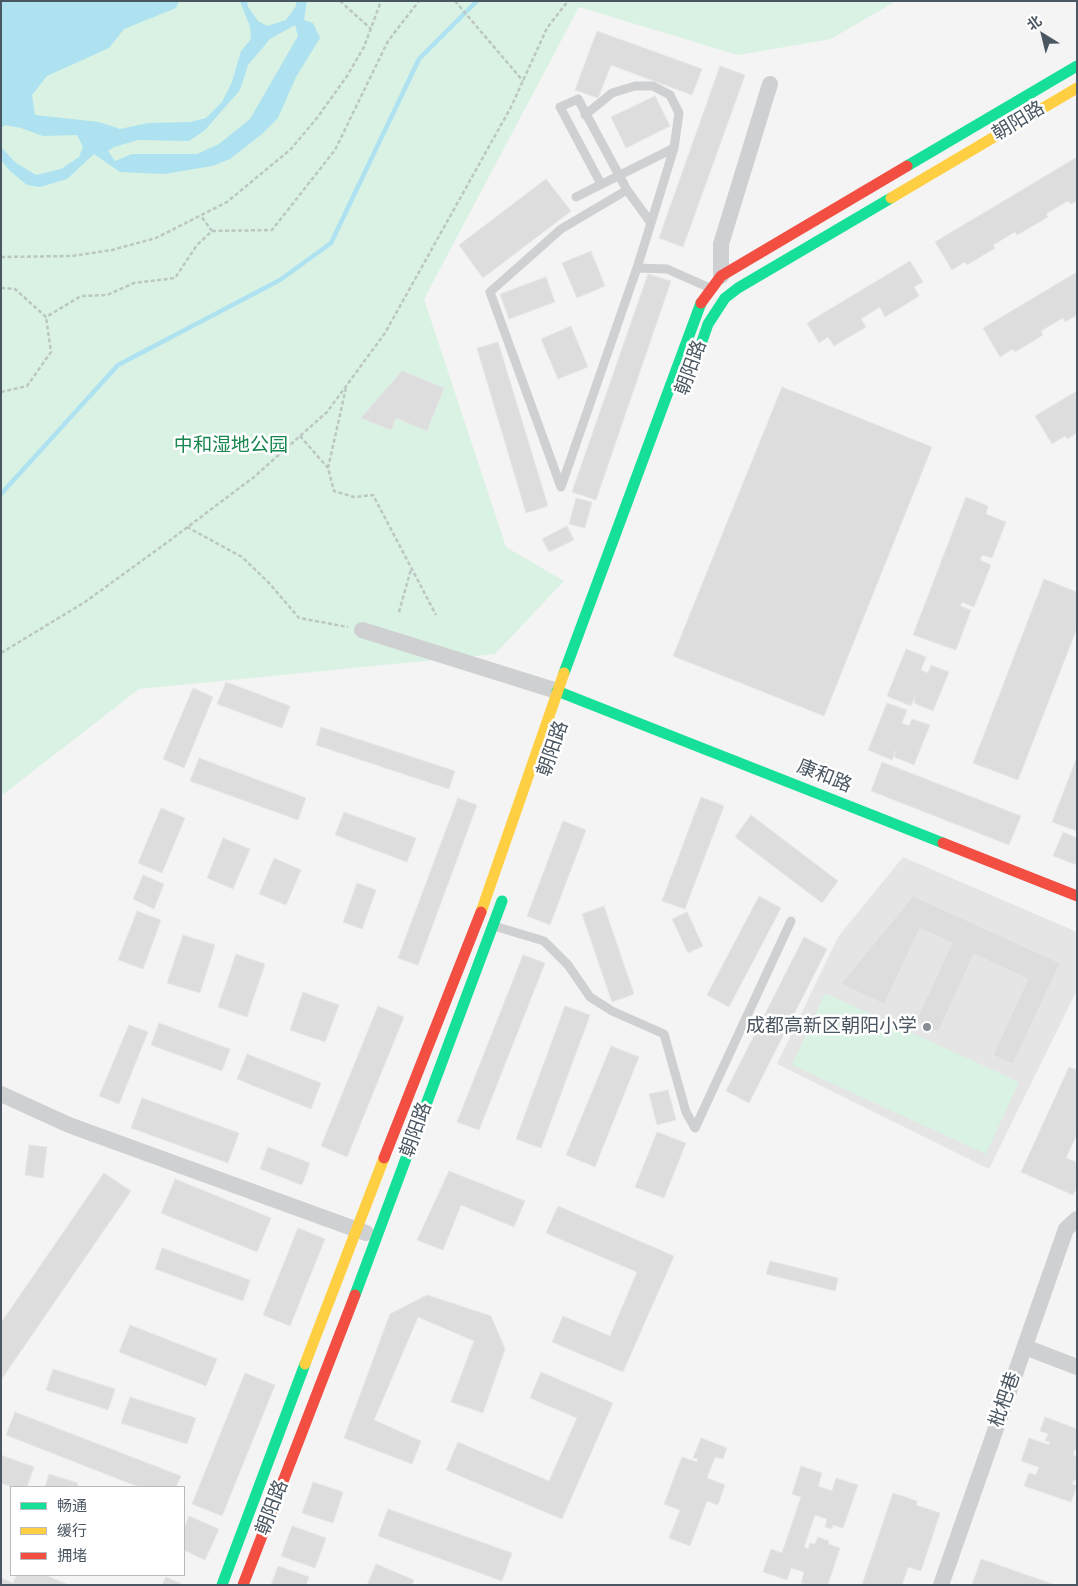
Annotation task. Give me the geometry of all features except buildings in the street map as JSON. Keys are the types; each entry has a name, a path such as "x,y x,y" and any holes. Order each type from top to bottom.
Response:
{"main road":[{"name":"朝阳路","path":"222,1585 356,1229 566,698 690,325 704,296 721,276 1077,66"},
{"name":"朝阳路","path":"695,361 708,324 725,298 738,288 1077,88"},
{"name":"朝阳路","path":"566,698 576,683"},
{"name":"康和路","path":"566,698 1077,896"},
{"name":"朝阳路","path":"243,1585 378,1237 494,926 506,889"}],"street":[{"path":"721,276 721,244 770,84"},
{"path":"362,630 566,698"},
{"path":"1,1094 69,1126 378,1237"},
{"name":"枇杷巷","path":"941,1585 1066,1230 1077,1218"},
{"path":"1025,1347 1077,1367"}],"lane":[{"path":"586,115 612,93 635,86 653,86 670,95 679,113 674,148 637,268 561,486 490,292 561,229 627,190"},
{"path":"601,184 560,107 578,99 618,176 651,223"},
{"path":"576,197 674,148"},
{"path":"637,268 667,269 710,288"},
{"path":"494,926 544,941 568,965 590,997 612,1011 664,1034 686,1112 695,1128 791,921"}],"path":[{"path":"340,1 371,28"},
{"path":"1,256 72,256 112,250 156,238 227,202 291,149 317,118 347,76 364,47 381,1"},
{"path":"46,317 81,296 107,294 134,283 176,278 197,245 212,231 272,230 335,150 388,42 419,1"},
{"path":"455,1 524,81"},
{"path":"1,653 85,602 187,527 254,477 327,412 385,333 524,81 547,28 568,1"},
{"path":"201,216 212,231"},
{"path":"1,288 15,289 46,317 51,352 27,386 1,392"},
{"path":"328,468 346,386"},
{"path":"300,436 328,468 334,491 354,497 373,495 436,615"},
{"path":"187,527 242,557 269,583 300,618 362,630"},
{"path":"399,612 411,567"}],"shaded area":[{"name":"成都高新区朝阳小学","path":"903,857 1077,932 1077,990 989,1169 777,1064 838,937"}],"green space":[{"name":"中和湿地公园","path":"1,1 896,1 831,39 738,55 579,7 424,299 506,547 564,581 495,654 139,689 1,796"},
{"path":"825,993 1019,1082 986,1154 792,1065"}],"water":[{"path":"1,1 179,1 176,8 124,29 109,48 47,76 32,95 35,115 99,122 120,129 148,123 190,122 206,118 222,102 232,82 241,51 251,39 250,27 240,1 247,1 248,7 258,21 267,26 286,20 296,6 296,1 307,1 304,20 313,23 320,38 296,77 278,118 262,134 230,159 212,166 164,174 120,172 94,154 67,179 40,187 27,185 10,171 1,160 1,147 16,163 36,175 61,169 79,157 83,147 77,135 43,136 21,128 5,125 1,128","holes":["295,25 298,36 250,119 219,144 197,154 132,154 115,161 108,151 114,147 138,140 189,141 205,130 240,90 248,65 270,39"]}],"waterway":[{"path":"1,494 118,365 280,280 331,243 419,59 477,1"}],"traffic: fast":[{"path":"907,166 1077,66"},
{"path":"699,350 708,324 725,298 738,288 891,198"},
{"path":"564,673 701,303"},
{"path":"557,691 943,843"},
{"path":"355,1295 502,901"},
{"path":"222,1585 305,1364"}],"traffic: slow":[{"path":"891,198 1077,88"},
{"path":"481,912 564,673"},
{"path":"305,1364 384,1158"}],"traffic: jam":[{"path":"701,303 721,276 907,166"},
{"path":"943,843 1077,896"},
{"path":"384,1158 481,912"},
{"path":"243,1585 355,1295"}],"place":[{"name":"成都高新区朝阳小学","path":"927,1027"}]}
